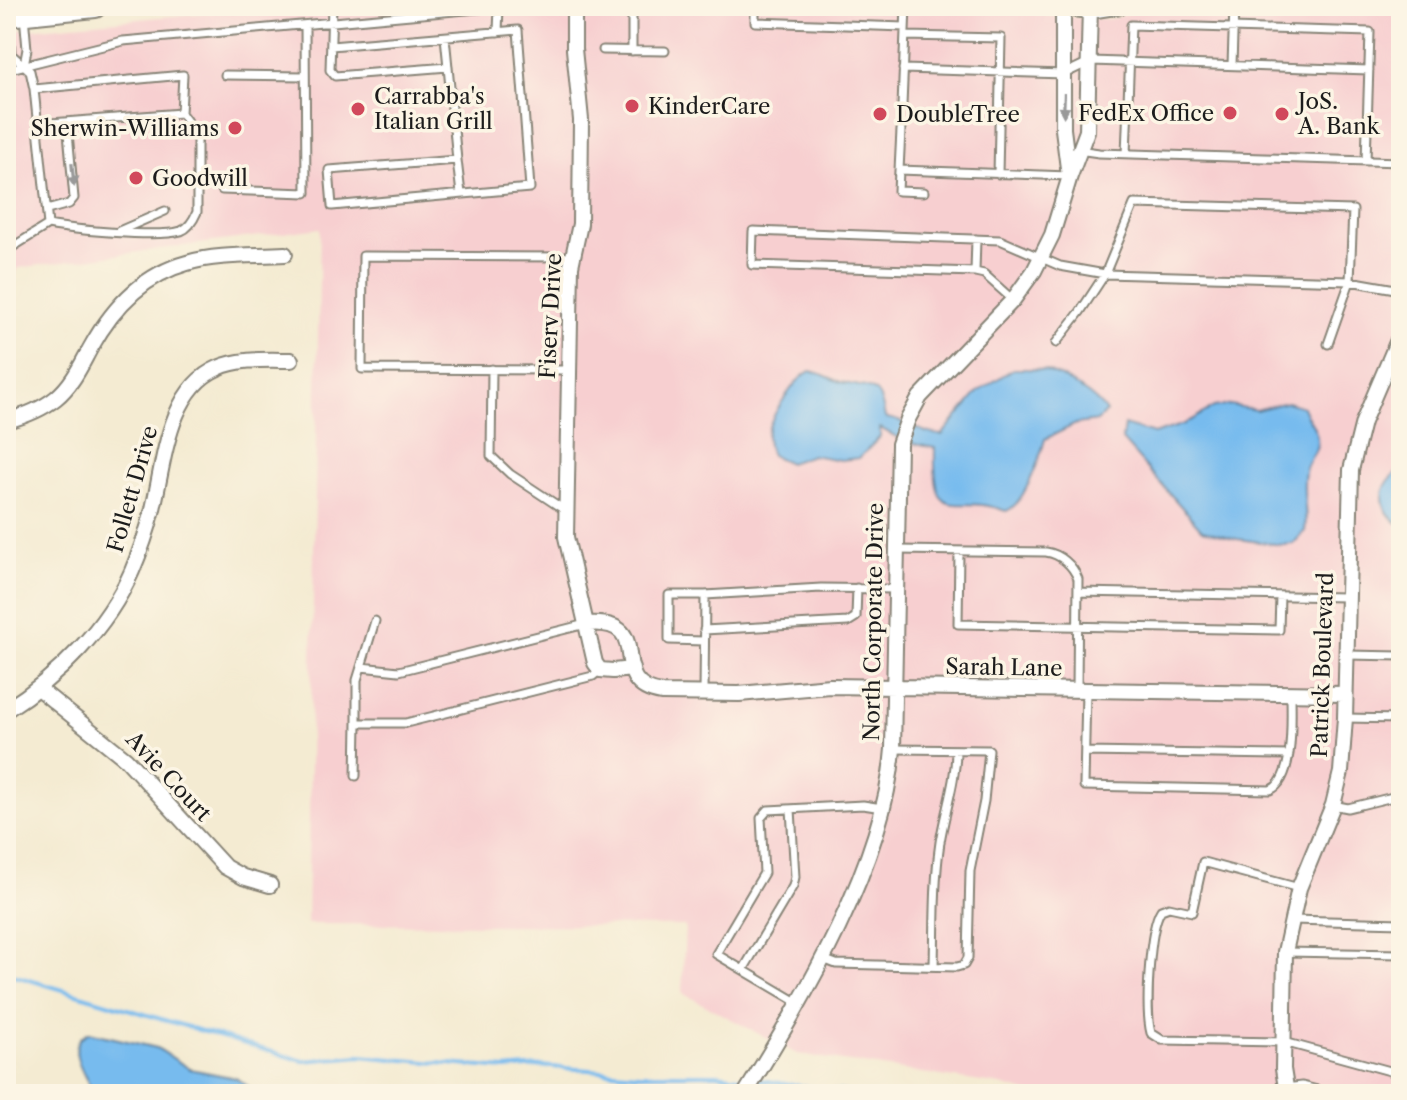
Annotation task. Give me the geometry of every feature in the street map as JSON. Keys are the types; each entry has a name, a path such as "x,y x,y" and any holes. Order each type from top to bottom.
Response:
{"main road":[{"path":"13,12 95,6"}],"street":[{"path":"574,8 608,6"},
{"path":"1070,176 1064,148 1064,74 1058,7 1090,9 1121,6"},
{"name":"Fiserv Drive","path":"574,8 574,49 581,120 580,224 573,257 566,537 595,663 600,670"},
{"name":"North Corporate Drive","path":"746,1092 823,959 884,808 893,749 899,444 920,397 1013,300 1041,259 1052,235 1087,131 1090,9"},
{"path":"6,421 28,415 58,396 81,367 100,331 117,308 141,287 186,263 285,254"},
{"name":"Patrick Boulevard","path":"1286,1091 1285,952 1290,920 1299,888 1333,805 1341,772 1351,470 1363,422 1394,369 1401,333"},
{"name":"Follett Drive","path":"6,710 39,689 76,652 105,616 131,573 151,515 173,425 185,397 208,373 230,363 291,360"},
{"path":"586,624 606,622 623,632 632,669 600,670"},
{"name":"Sarah Lane","path":"632,669 643,688 662,693 704,695 830,686 1345,694"},
{"name":"Avie Court","path":"39,689 126,759 225,867 243,877 270,885"}],"lane":[{"path":"332,6 330,70 335,76 448,67"},
{"path":"632,6 632,51"},
{"path":"755,6 755,22 1001,38 998,174"},
{"path":"902,106 906,6"},
{"path":"1232,65 1234,6"},
{"path":"498,32 499,7"},
{"path":"6,70 123,41 499,7 574,8"},
{"path":"13,12 11,54 30,71 34,89 48,225"},
{"path":"13,12 27,49 24,65"},
{"path":"222,190 306,193 305,25"},
{"path":"1126,154 1131,25 1234,28 1370,32 1366,161"},
{"path":"331,46 518,30 530,188 332,206 329,170 457,160"},
{"path":"445,37 461,194"},
{"path":"603,50 665,51"},
{"path":"903,69 1064,74 1091,61 1369,70"},
{"path":"6,251 48,225 86,231 183,230 197,212 197,135 181,113 183,75 34,89"},
{"path":"225,75 304,76"},
{"path":"38,124 181,113"},
{"path":"47,210 69,204 74,198 67,122"},
{"path":"901,130 898,191 924,192"},
{"path":"1064,148 1126,154 1401,162"},
{"path":"899,170 1070,176"},
{"path":"1056,343 1105,274 1134,204 1353,210 1350,281 1328,344"},
{"path":"117,232 165,211"},
{"path":"1013,300 984,274 975,272 752,265 753,231 1000,240 1041,259 1078,271 1350,281 1401,290"},
{"path":"975,272 976,239"},
{"path":"569,370 362,369 363,256 573,257"},
{"path":"492,369 491,456 510,474 566,511"},
{"path":"897,550 1055,553 1076,573 1084,786 1254,790 1278,787 1288,755 1291,693"},
{"path":"959,551 958,624 1279,630 1280,596"},
{"path":"704,641 669,640 669,595 821,588 896,589"},
{"path":"704,630 848,622 856,617 857,588"},
{"path":"1078,592 1346,597"},
{"path":"704,695 705,595"},
{"path":"356,776 357,680 375,621"},
{"path":"361,667 399,671 586,624"},
{"path":"1346,655 1401,656"},
{"path":"357,723 406,723 593,676 600,670"},
{"path":"1345,718 1401,719"},
{"path":"823,959 836,964 957,967 964,965 968,958 970,871 988,772 989,750 893,749"},
{"path":"934,966 936,886 941,840 956,767 956,750"},
{"path":"1085,752 1288,755"},
{"path":"1333,805 1348,808 1401,795"},
{"path":"799,1003 716,954 764,873 761,818 764,812 791,809 863,805 884,808"},
{"path":"743,970 793,886 791,809"},
{"path":"1299,888 1203,862 1192,912 1169,907 1161,910 1156,917 1151,953 1149,1027 1155,1038 1284,1042 1401,1074"},
{"path":"1290,920 1401,923"},
{"path":"1285,952 1401,954"},
{"path":"1286,1091 1302,1086 1333,1094"}],"shaded area":[{"path":"283,6 559,6 558,19 714,6 1003,6 1046,16 1110,19 1156,6 1401,6 1401,1094 1033,1094 1001,1085 797,1054 682,993 685,926 307,924 320,228 18,268 6,307 6,31"}],"water":[{"path":"1013,369 1038,369 1053,374 1088,394 1106,412 1097,421 1076,424 1045,439 1025,491 1006,511 988,506 951,504 943,500 935,474 935,448 906,442 880,428 880,437 859,458 840,460 812,455 789,463 771,455 769,450 767,435 778,409 798,381 811,371 866,387 877,393 885,418 942,435 979,391"},
{"path":"1287,402 1303,407 1317,437 1304,479 1305,531 1293,544 1237,539 1202,530 1122,440 1124,425 1154,434 1184,424 1214,407 1230,405 1256,410"},
{"path":"1401,469 1401,526 1388,512 1383,498 1387,483"},
{"path":"89,1032 157,1048 190,1069 236,1078 259,1094 94,1094 76,1053 81,1038"}],"waterway":[{"path":"6,973 303,1061 360,1056 505,1069 539,1066 639,1074 717,1074 857,1094"}],"place":[{"name":"KinderCare","path":"632,106"},
{"name":"Carrabba's Italian Grill","path":"358,109"},
{"name":"FedEx Office","path":"1230,113"},
{"name":"DoubleTree","path":"880,114"},
{"name":"JoS. A. Bank","path":"1282,114"},
{"name":"Sherwin-Williams","path":"235,128"},
{"name":"Goodwill","path":"136,178"}]}
